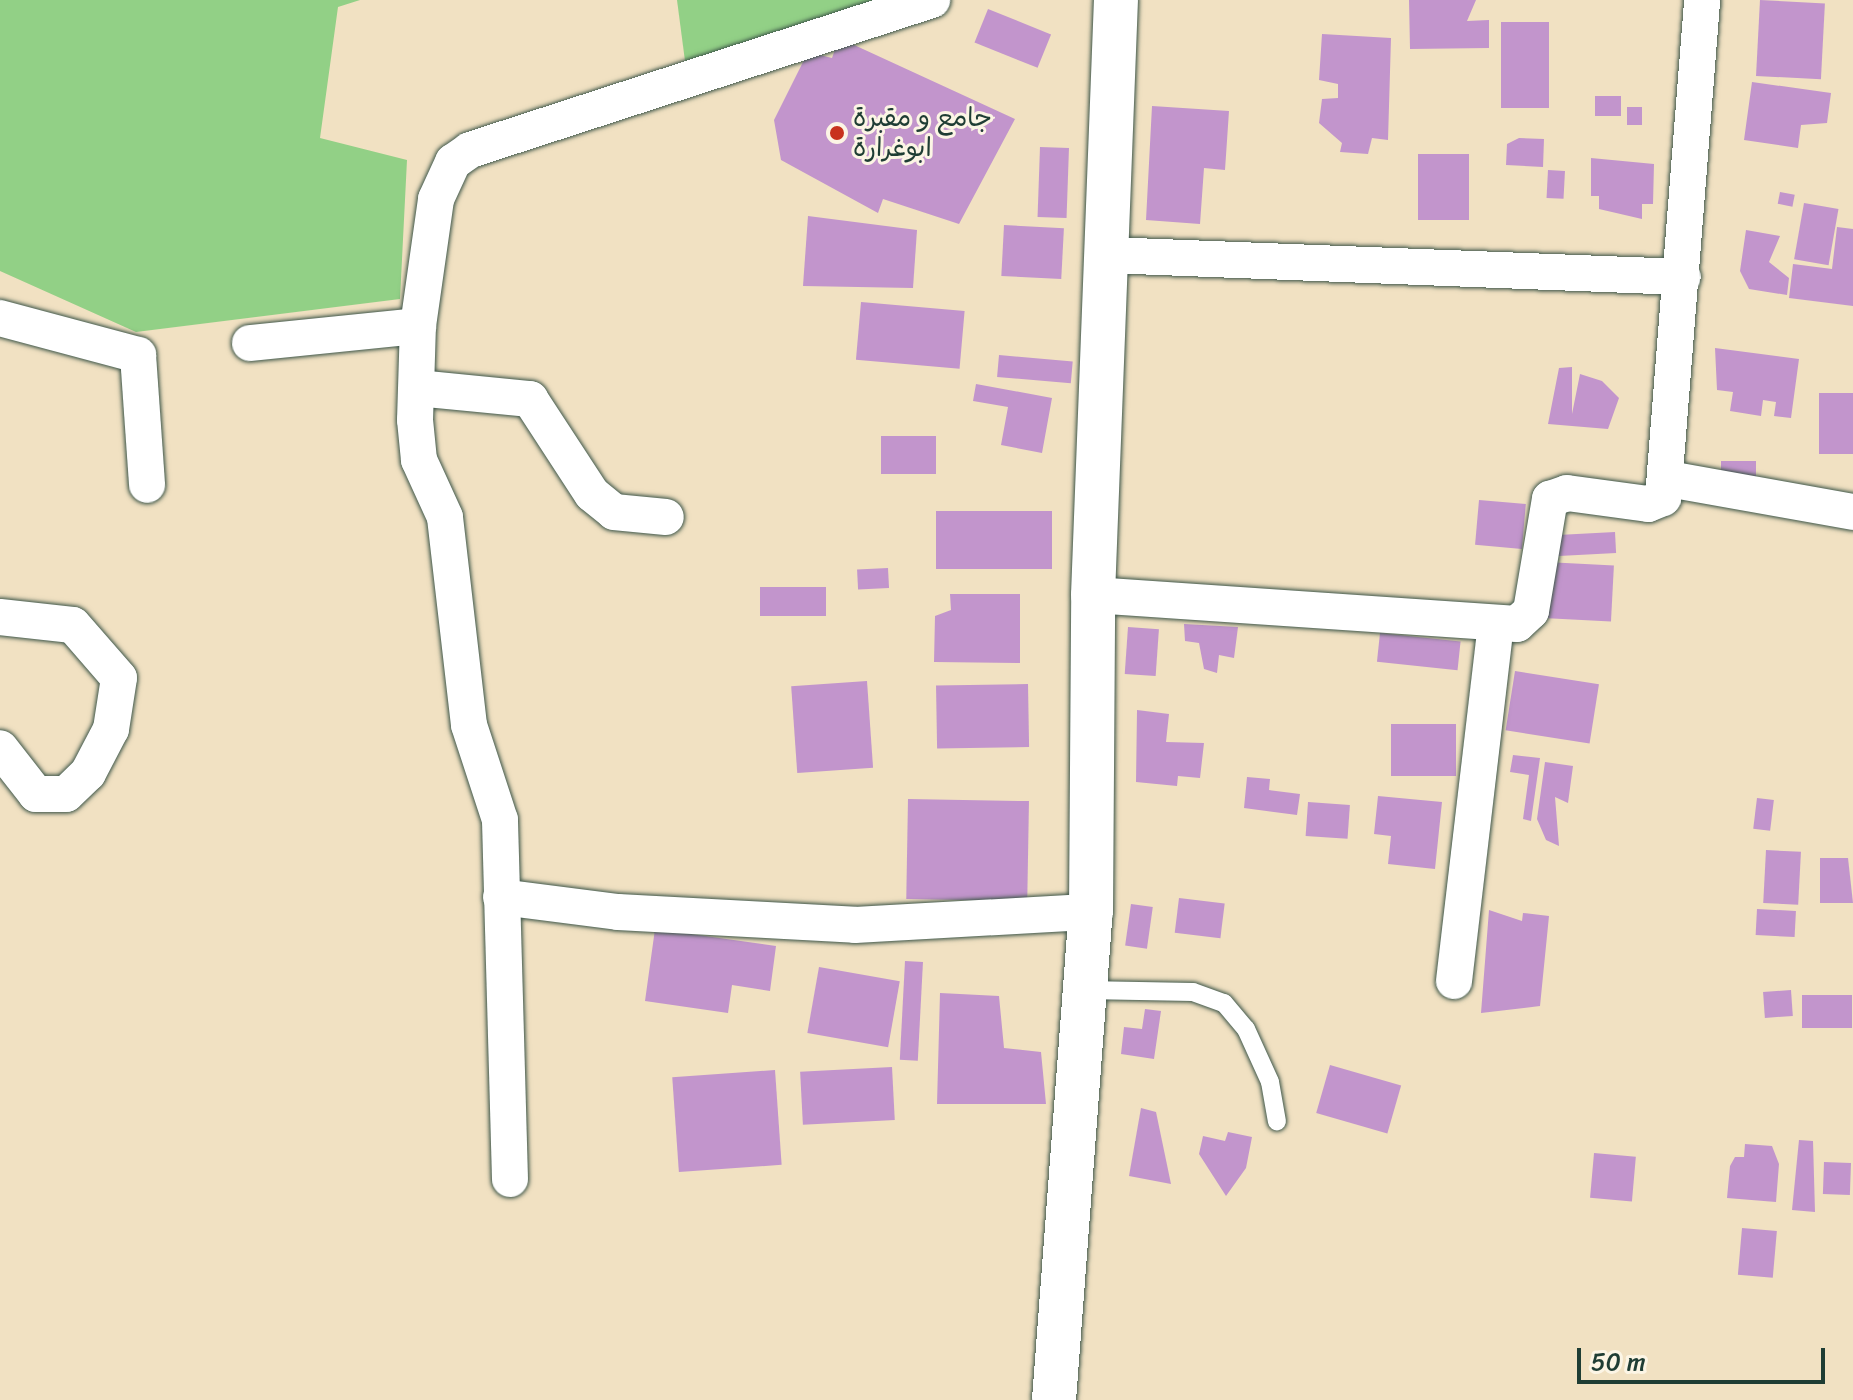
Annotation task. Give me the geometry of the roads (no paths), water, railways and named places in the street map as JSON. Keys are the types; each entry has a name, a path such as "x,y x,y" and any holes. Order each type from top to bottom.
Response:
{"street":[{"path":"510,1179 498,808 469,725 445,517 419,460 418,326 436,199 453,162 470,150 932,0"},
{"path":"1054,1400 1091,912 1093,595 1116,0"},
{"path":"1093,595 1517,624 1531,611 1550,499 1567,493 1648,504 1663,498 1668,479 1702,0"},
{"path":"1107,255 1683,277"},
{"path":"0,318 138,355 147,485"},
{"path":"250,343 418,326"},
{"path":"417,388 530,399 592,494 614,512 666,517"},
{"path":"1668,479 1853,512"},
{"path":"0,617 73,625 119,678 111,729 88,773 66,794 36,794 0,748"},
{"path":"1454,981 1496,623"},
{"path":"501,897 663,916 855,925 1091,912"}],"lane":[{"path":"1085,990 1193,992 1224,1003 1246,1029 1270,1082 1277,1121"}],"place":[{"name":"جامع و مقبرة ابوغرارة","path":"837,133"}]}
